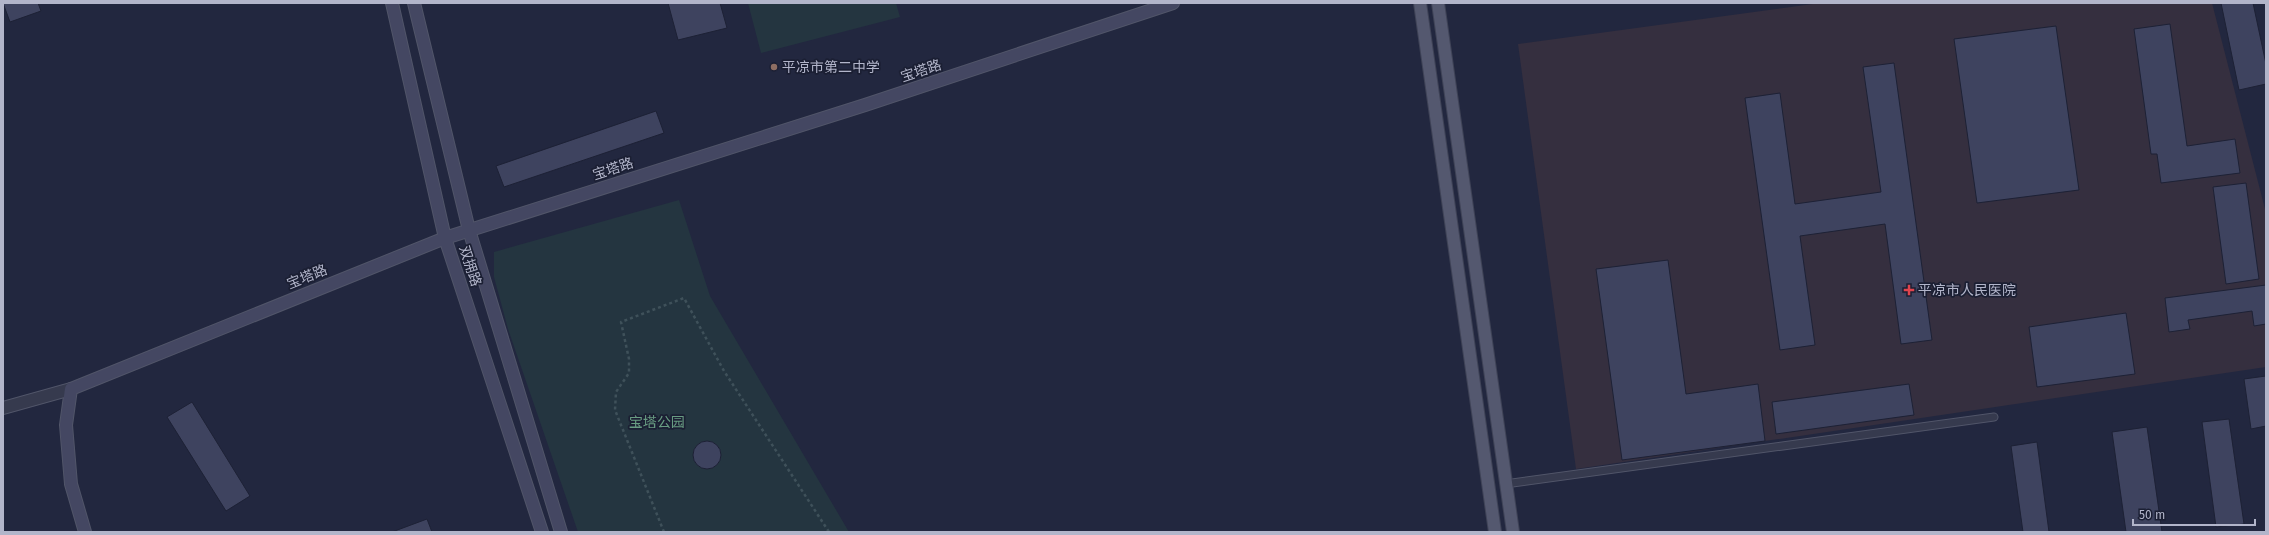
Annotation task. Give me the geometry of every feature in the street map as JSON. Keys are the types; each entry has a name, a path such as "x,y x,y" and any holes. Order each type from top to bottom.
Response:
{"main road":[{"path":"1420,3 1495,532"},
{"path":"1438,3 1513,532"},
{"path":"1456,263 1474,259"}],"street":[{"name":"双拥路","path":"392,3 445,238 542,532"},
{"name":"双拥路","path":"414,3 469,230 561,532"},
{"name":"宝塔路","path":"71,389 445,238 865,106 1173,3"},
{"path":"3,408 71,389 66,432 71,484 85,532"}],"lane":[{"path":"1506,484 1994,417"}],"path":[{"path":"664,532 615,410 616,392 629,373 629,359 621,322 684,298 724,371 829,532"}],"shaded area":[{"name":"平凉市人民医院","path":"1820,3 2212,3 2266,213 2266,367 1576,469 1518,44"}],"green space":[{"path":"748,3 896,3 900,17 761,53"},
{"name":"宝塔公园","path":"679,200 710,296 849,532 578,532 508,329 494,277 494,252"}],"building":[{"path":"3,3 38,3 41,11 10,22"},
{"path":"668,3 720,3 727,28 678,40"},
{"path":"2221,3 2253,3 2266,64 2266,84 2239,90"},
{"path":"2170,24 2187,146 2235,139 2240,173 2161,183 2157,154 2151,154 2134,29"},
{"path":"2056,26 2079,190 1977,203 1954,39"},
{"path":"1894,63 1932,340 1901,344 1885,224 1800,236 1815,345 1780,350 1745,98 1780,93 1795,204 1881,192 1863,67"},
{"path":"656,111 664,133 504,187 496,166"},
{"path":"2246,183 2259,279 2226,284 2213,187"},
{"path":"1668,260 1686,394 1758,384 1765,441 1622,460 1596,269"},
{"path":"2266,285 2266,324 2254,326 2252,311 2188,320 2190,329 2169,332 2165,298"},
{"path":"2126,313 2135,374 2037,387 2029,327"},
{"path":"2266,376 2266,426 2251,429 2244,379"},
{"path":"1909,384 1914,415 1776,434 1772,402"},
{"path":"192,402 250,496 226,511 167,417"},
{"path":"2229,419 2244,524 2216,527 2202,422"},
{"path":"2147,427 2162,532 2126,532 2112,432"},
{"path":"707,441 717,445 721,455 717,465 707,469 697,465 693,455 697,445"},
{"path":"2037,442 2049,532 2023,532 2011,446"},
{"path":"427,519 432,532 392,532"}],"place":[{"name":"平凉市第二中学","path":"774,67"},
{"name":"平凉市人民医院","path":"1909,290"}]}
